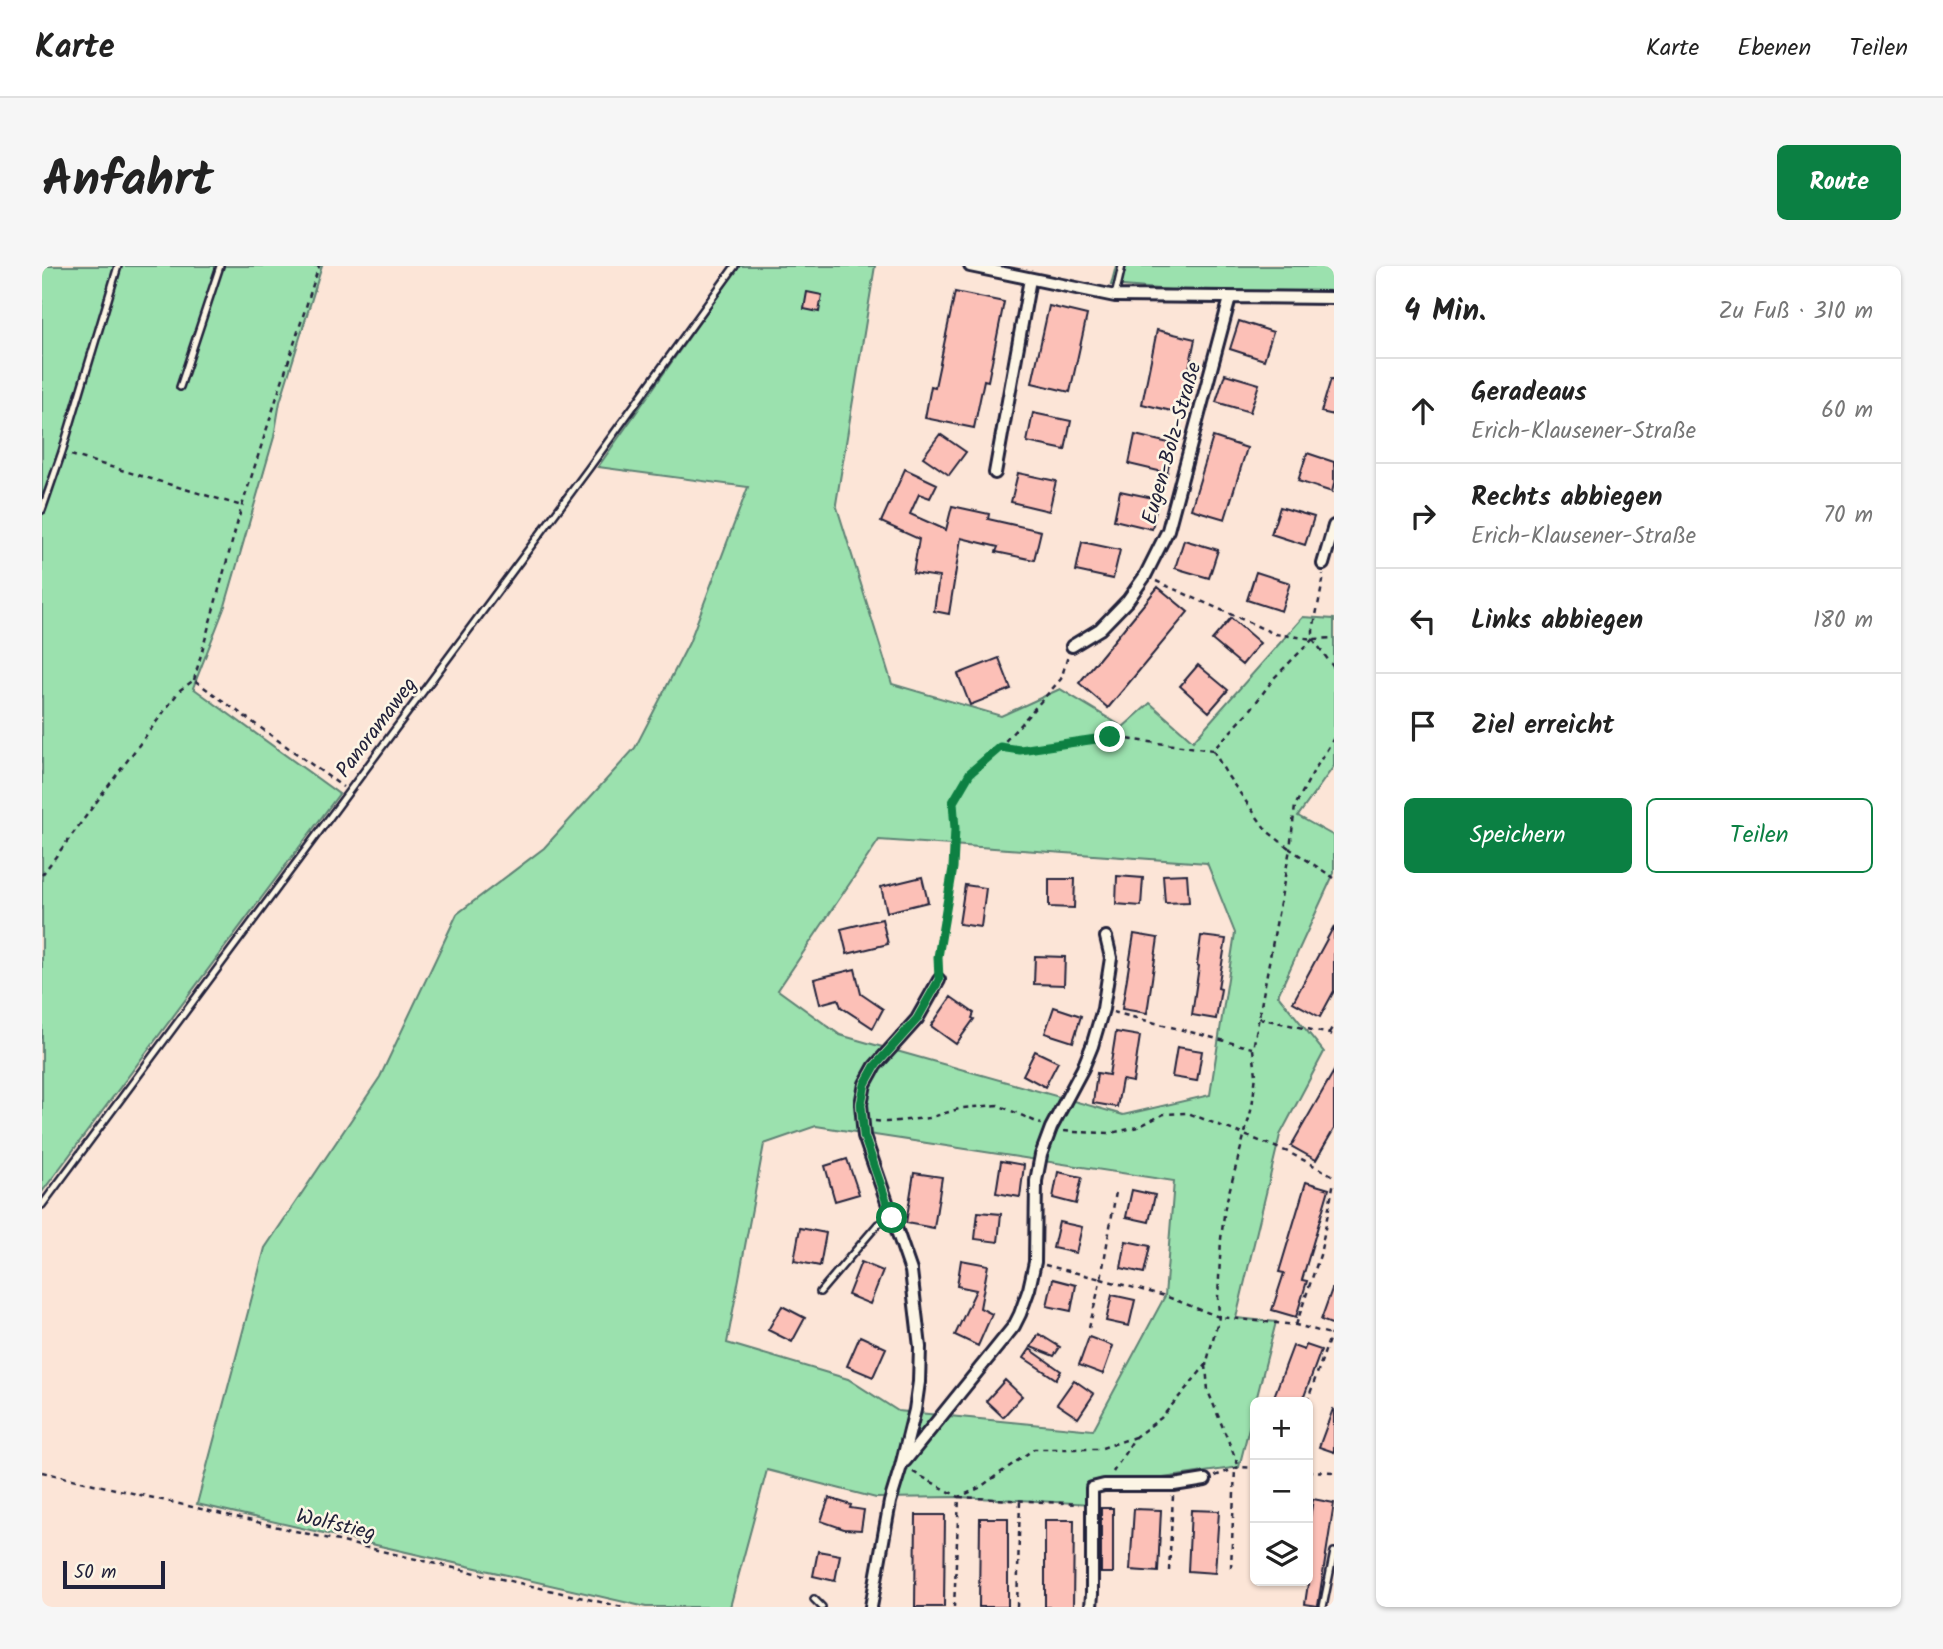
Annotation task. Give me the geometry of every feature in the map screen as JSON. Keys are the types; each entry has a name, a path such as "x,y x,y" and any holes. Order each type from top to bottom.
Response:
{"street":[{"path":"970,266 1115,296 1334,298"},
{"path":"995,473 1030,279"},
{"name":"Eugen-Bolz-Straße","path":"1072,646 1100,629 1128,600 1145,576 1168,530 1230,298"},
{"path":"1323,564 1334,526"},
{"path":"901,1466 1014,1326 1020,1314 1035,1262 1036,1181 1041,1155 1051,1128 1092,1046 1103,1009 1111,958 1106,937"},
{"path":"871,1607 890,1502 915,1410 920,1348 911,1271 864,1136 861,1104 865,1084 875,1066 917,1019 939,980"},
{"path":"1091,1607 1093,1488 1104,1485 1174,1486 1205,1480"}],"lane":[{"path":"42,510 118,266"},
{"path":"180,387 219,266"},
{"name":"Panoramaweg","path":"42,1205 589,468 734,266"},
{"path":"1115,296 1122,266"},
{"path":"820,1292 878,1224 892,1218"},
{"path":"1323,1607 1334,1552"},
{"path":"814,1599 822,1607"}],"path":[{"path":"42,875 180,690 194,680 242,506 319,266"},
{"path":"62,452 242,506"},
{"path":"1323,564 1323,581 1313,639 1334,668"},
{"path":"1145,576 1275,634 1313,639 1334,638"},
{"path":"1213,750 1249,712 1274,678 1313,639"},
{"path":"939,980 938,957 953,868 953,802 970,773 1000,747 1061,679 1072,646"},
{"path":"194,680 348,791"},
{"path":"1000,747 1020,750 1110,737 1213,750"},
{"path":"1231,1568 1237,1468 1208,1391 1206,1365 1219,1317 1221,1239 1225,1207 1252,1107 1256,1075 1253,1049 1290,849 1295,806 1334,738"},
{"path":"1213,750 1266,831 1334,878"},
{"path":"1103,1009 1253,1049"},
{"path":"1259,1018 1334,1035"},
{"path":"1329,1033 1334,1024"},
{"path":"861,1120 886,1122 918,1119 962,1108 998,1105 1051,1128 1073,1132 1111,1133 1138,1127 1164,1114 1188,1113 1289,1152 1334,1179 1320,1255 1296,1325"},
{"path":"1089,1328 1101,1279 1116,1192"},
{"path":"1035,1262 1165,1296 1219,1317 1296,1325 1333,1334 1309,1397"},
{"path":"959,1497 979,1488 1034,1448 1099,1450 1135,1437 1161,1418 1206,1365"},
{"path":"1104,1485 1135,1437"},
{"path":"901,1466 959,1497 1093,1504"},
{"path":"1205,1480 1237,1468 1250,1468"},
{"path":"1313,1471 1334,1472"},
{"name":"Wolfstieg","path":"42,1472 622,1607"},
{"path":"1169,1572 1174,1486"},
{"path":"954,1607 959,1497"},
{"path":"1017,1607 1020,1500"}],"green space":[{"path":"42,266 322,266 280,402 274,437 225,606 193,688 339,794 42,1192"},
{"path":"739,266 875,266 836,504 892,684 1001,716 1060,689 1123,727 1150,703 1193,741 1303,617 1334,619 1334,766 1298,816 1334,836 1334,873 1278,995 1324,1052 1280,1135 1236,1318 1276,1322 1257,1397 1250,1397 1250,1424 1239,1467 1093,1488 1093,1504 959,1497 876,1498 767,1470 730,1607 646,1607 197,1504 265,1248 380,1077 457,914 544,848 635,748 689,643 748,487 598,467","holes":["879,840 1207,863 1235,933 1210,1095 1123,1115 840,1035 778,990","816,1126 1174,1181 1165,1296 1093,1430 898,1411 848,1379 727,1343 764,1144"]},
{"path":"1116,266 1334,266 1334,293 1230,295 1111,285"}],"building":[{"path":"807,292 822,295 819,312 804,309"},
{"path":"955,292 1004,302 988,381 984,380 974,428 925,418 931,386 935,387"},
{"path":"1049,306 1087,315 1070,392 1032,383"},
{"path":"1239,321 1273,332 1264,360 1230,349"},
{"path":"1157,330 1195,339 1180,413 1142,404"},
{"path":"1225,374 1259,384 1250,412 1216,402"},
{"path":"1331,379 1334,379 1334,415 1321,412"},
{"path":"1033,413 1071,421 1065,450 1027,442"},
{"path":"940,434 966,452 949,475 923,457"},
{"path":"1135,435 1173,444 1167,473 1129,464"},
{"path":"1213,437 1247,448 1225,519 1191,509"},
{"path":"1307,453 1334,462 1332,492 1298,481"},
{"path":"905,469 937,484 930,498 919,494 910,514 946,530 952,506 989,514 988,519 1041,531 1034,560 996,552 998,547 961,538 949,614 934,611 939,577 913,573 919,539 881,522"},
{"path":"1018,473 1056,481 1049,511 1011,502"},
{"path":"1120,491 1158,499 1152,529 1114,520"},
{"path":"1280,507 1314,517 1305,545 1271,534"},
{"path":"1184,540 1218,550 1209,578 1175,568"},
{"path":"1082,542 1120,550 1113,579 1076,571"},
{"path":"1256,572 1290,583 1281,611 1247,600"},
{"path":"1158,587 1188,612 1108,708 1079,683"},
{"path":"1231,618 1260,643 1242,665 1212,640"},
{"path":"999,658 1011,689 970,705 958,674"},
{"path":"1198,665 1228,690 1209,712 1180,686"},
{"path":"1187,874 1189,902 1165,903 1163,875"},
{"path":"1117,876 1143,878 1141,906 1116,904"},
{"path":"922,877 928,902 887,912 881,887"},
{"path":"1049,879 1075,879 1074,908 1049,907"},
{"path":"965,885 986,888 981,927 959,924"},
{"path":"882,919 888,944 847,954 841,929"},
{"path":"1334,926 1334,991 1320,1017 1293,1002"},
{"path":"1134,934 1158,938 1147,1013 1122,1009"},
{"path":"1201,936 1226,939 1216,1019 1192,1015"},
{"path":"1035,956 1065,957 1064,985 1034,984"},
{"path":"855,969 861,994 883,1009 873,1028 841,1007 838,999 820,1004 814,979"},
{"path":"951,997 974,1013 974,1019 956,1044 931,1026"},
{"path":"1054,1007 1081,1016 1073,1042 1045,1033"},
{"path":"1116,1032 1140,1036 1133,1082 1122,1080 1117,1107 1093,1103 1097,1073 1109,1075"},
{"path":"1177,1047 1202,1051 1197,1081 1172,1077"},
{"path":"1035,1051 1058,1062 1045,1087 1023,1075"},
{"path":"1334,1071 1334,1129 1316,1160 1291,1146"},
{"path":"847,1159 859,1194 835,1201 825,1166"},
{"path":"1001,1161 1024,1165 1020,1197 996,1193"},
{"path":"1058,1172 1082,1177 1076,1204 1053,1198"},
{"path":"914,1173 942,1177 934,1228 906,1223"},
{"path":"1306,1182 1329,1189 1302,1280 1307,1281 1296,1317 1272,1310 1284,1273 1279,1272"},
{"path":"1132,1190 1155,1195 1149,1222 1126,1217"},
{"path":"978,1212 1001,1214 998,1242 975,1239"},
{"path":"1059,1222 1082,1227 1076,1253 1053,1248"},
{"path":"800,1228 826,1233 820,1266 794,1261"},
{"path":"1126,1241 1150,1246 1144,1273 1121,1268"},
{"path":"961,1260 988,1265 980,1308 992,1314 978,1346 955,1335 976,1290 957,1286"},
{"path":"861,1262 883,1271 870,1304 848,1295"},
{"path":"1053,1279 1076,1285 1071,1311 1047,1306"},
{"path":"1334,1289 1334,1325 1321,1320"},
{"path":"1112,1295 1135,1300 1129,1326 1106,1321"},
{"path":"782,1306 805,1318 792,1342 768,1330"},
{"path":"1039,1334 1060,1347 1054,1356 1031,1347"},
{"path":"860,1336 886,1348 873,1377 847,1366"},
{"path":"1089,1337 1113,1346 1103,1374 1079,1365"},
{"path":"1306,1345 1321,1350 1304,1397 1274,1397 1293,1346 1304,1350"},
{"path":"1030,1349 1061,1371 1056,1379 1024,1358"},
{"path":"1005,1380 1022,1396 1003,1417 986,1401"},
{"path":"1074,1380 1094,1394 1078,1418 1057,1404"},
{"path":"1334,1410 1334,1452 1319,1447"},
{"path":"829,1498 851,1505 850,1508 864,1510 861,1530 844,1529 821,1521"},
{"path":"1313,1499 1334,1503 1318,1606 1305,1604 1308,1586 1313,1586"},
{"path":"1101,1508 1113,1508 1113,1573 1101,1573"},
{"path":"1134,1509 1161,1510 1158,1572 1130,1570"},
{"path":"1191,1510 1219,1511 1215,1573 1188,1571"},
{"path":"916,1515 945,1515 944,1607 915,1607"},
{"path":"980,1518 1008,1518 1008,1607 979,1607"},
{"path":"1045,1520 1074,1520 1073,1607 1045,1607"},
{"path":"818,1551 840,1555 835,1581 813,1576"}],"route":[{"path":"892,1218 864,1136 861,1104 865,1084 875,1066 917,1019 939,980 938,957 953,868 953,802 970,773 1000,747 1020,750 1110,737"}]}
